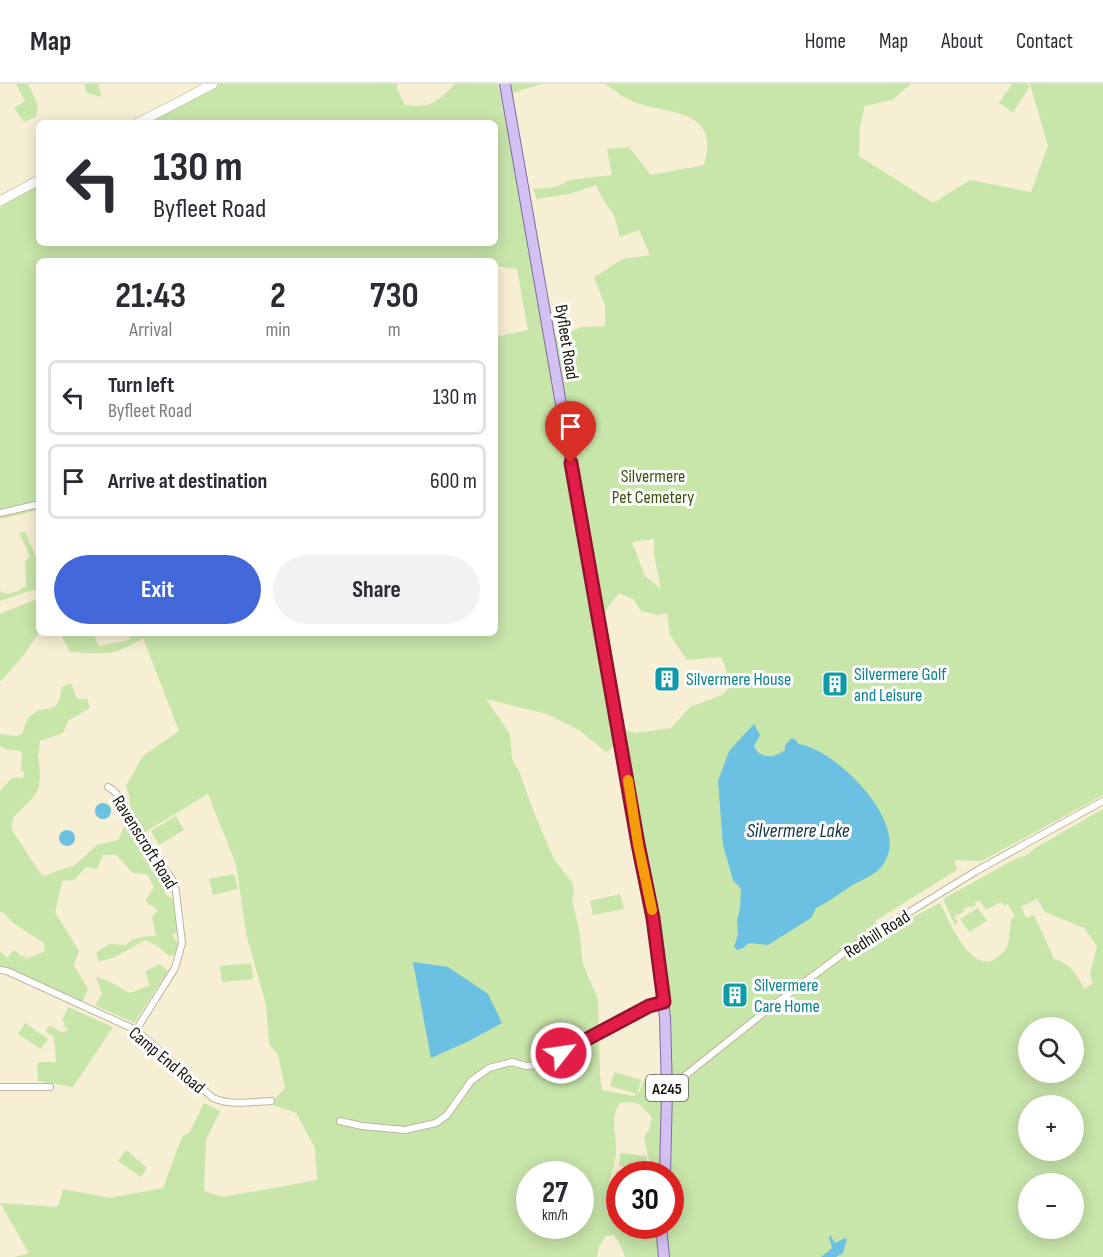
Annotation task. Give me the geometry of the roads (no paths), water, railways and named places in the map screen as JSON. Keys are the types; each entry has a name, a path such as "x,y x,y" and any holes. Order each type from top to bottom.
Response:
{"main road":[{"path":"144,120 213,84"},
{"name":"Byfleet Road","path":"505,84 638,844 653,918 664,1002 667,1091 664,1161"},
{"path":"0,201 36,182"},
{"path":"662,1239 664,1257"}],"street":[{"path":"0,513 36,505"},
{"name":"Ravenscroft Road","path":"108,788 121,799 175,884 177,893 182,943 175,968 136,1030"},
{"name":"Redhill Road","path":"667,1091 762,1014 849,949 978,870 1103,801"},
{"name":"Camp End Road","path":"0,970 7,971 136,1030 213,1098 227,1103 271,1101"},
{"path":"340,1121 362,1126 405,1130 436,1123 447,1115 471,1080 489,1068 512,1062 526,1066 540,1065 649,1006 664,1002"},
{"path":"0,1087 50,1087"}],"water":[{"name":"Silvermere Lake","path":"754,724 760,735 754,746 760,754 772,756 781,753 792,738 798,744 813,748 830,758 847,772 877,807 886,825 890,843 886,859 879,869 816,908 811,918 768,945 749,943 737,950 734,947 738,935 737,921 741,889 733,880 723,845 718,781 729,751"},
{"path":"100,803 106,803 111,811 109,817 100,819 95,814 95,808"},
{"path":"64,830 70,830 75,838 73,844 64,846 59,841 59,835"},
{"path":"413,962 448,967 488,994 502,1023 431,1058"},
{"path":"830,1235 835,1243 847,1239 843,1253 836,1257 821,1257 832,1248"}],"place":[{"name":"Silvermere House","path":"667,679"},
{"name":"Silvermere Golf and Leisure","path":"835,684"},
{"name":"Silvermere Care Home","path":"735,995"}],"park label":[{"name":"Silvermere Pet Cemetery","path":"653,486"}]}
